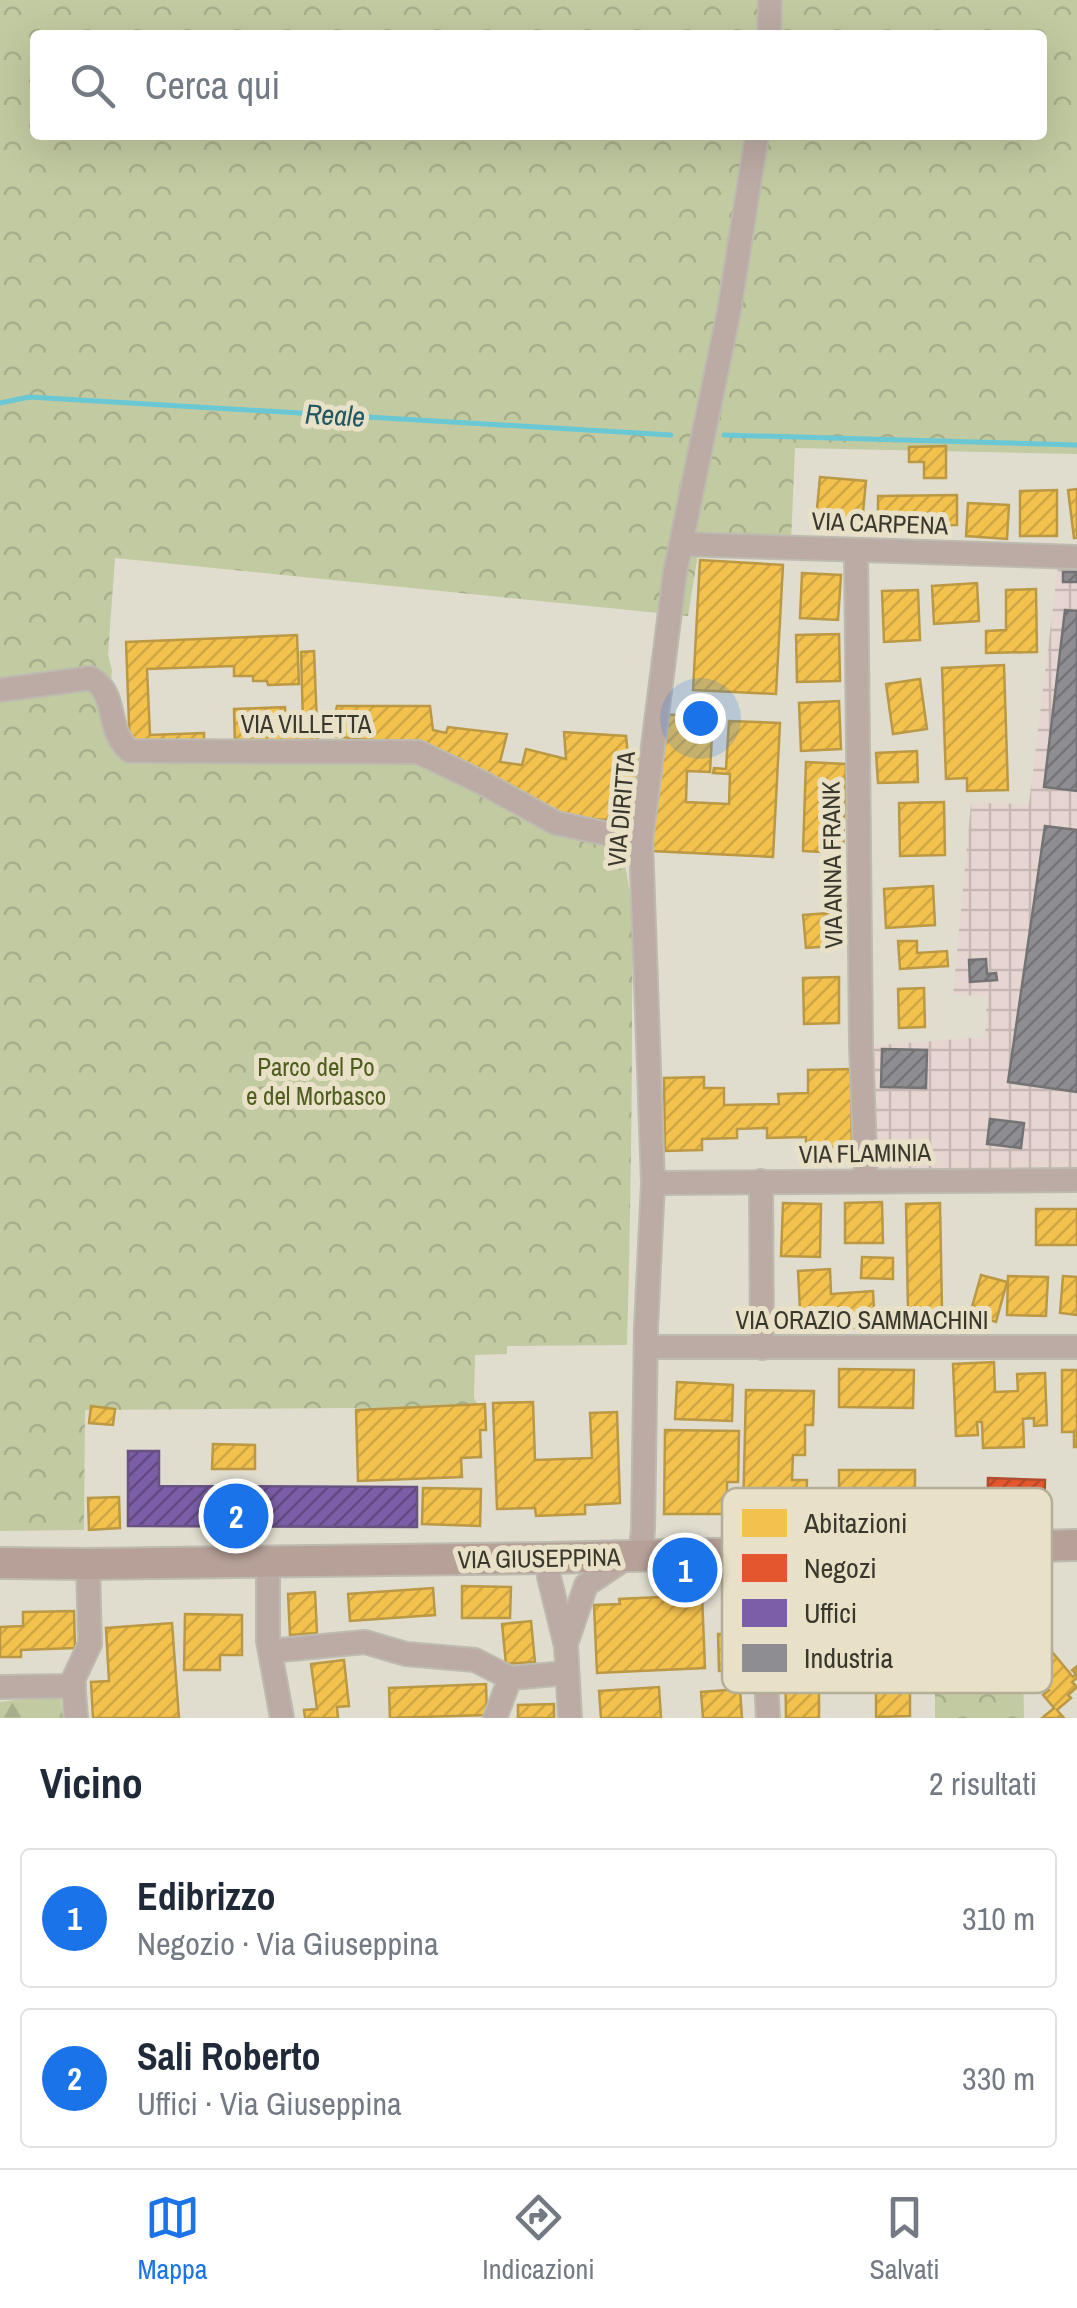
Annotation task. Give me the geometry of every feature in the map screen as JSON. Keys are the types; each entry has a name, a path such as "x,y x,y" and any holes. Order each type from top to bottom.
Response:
{"main road":[{"name":"VIA GIUSEPPINA","path":"1052,1546 1077,1545"},
{"name":"VIA GIUSEPPINA","path":"0,1563 722,1554"}],"street":[{"path":"769,30 770,0"},
{"name":"VIA DIRITTA","path":"634,1556 643,1530 653,1183 641,841 675,572 729,311 756,140"},
{"name":"VIA CARPENA","path":"681,544 1077,558"},
{"name":"VIA ANNA FRANK","path":"856,550 866,1180"},
{"name":"VIA VILLETTA","path":"0,690 90,678 108,695 119,740 130,751 418,752 556,822 641,841"},
{"name":"VIA FLAMINIA","path":"653,1183 1077,1180"},
{"path":"760,1182 762,1348"},
{"name":"VIA ORAZIO SAMMACHINI","path":"646,1347 1077,1347"},
{"path":"566,1646 586,1585 634,1556"},
{"path":"548,1558 566,1646 570,1718"},
{"path":"268,1562 270,1652 282,1718"},
{"path":"76,1718 73,1680 90,1644 88,1564"},
{"path":"270,1652 365,1642 406,1654 475,1660 510,1678 567,1673"},
{"path":"495,1718 510,1678"},
{"path":"0,1686 74,1686"},
{"path":"767,1693 768,1718"}],"shaded area":[{"path":"1059,558 1077,559 1077,1171 861,1168 868,1046 985,1037 987,996 953,995 971,803 1029,804"}],"green space":[{"name":"Parco del Po e del Morbasco","path":"0,0 1077,0 1077,454 795,448 791,543 700,541 688,616 115,558 107,737 124,755 324,764 421,763 535,826 605,846 622,855 633,955 627,1345 507,1346 507,1354 475,1355 474,1398 479,1407 85,1410 84,1530 0,1531"},
{"path":"935,1693 1024,1693 1024,1718 935,1718"},
{"path":"60,1694 63,1718 0,1718 0,1702"}],"building: Abitazioni":[{"path":"946,446 946,478 924,478 924,462 909,462 909,447"},
{"path":"820,477 866,481 862,523 816,519"},
{"path":"1077,489 1077,538 1074,538 1068,490"},
{"path":"1057,490 1057,536 1020,536 1020,491"},
{"path":"957,495 957,525 878,526 878,496"},
{"path":"968,503 1009,505 1007,539 966,536"},
{"path":"700,560 783,565 776,694 693,690"},
{"path":"802,573 841,575 838,620 800,618"},
{"path":"977,583 979,621 934,624 932,586"},
{"path":"1036,589 1037,652 986,653 986,631 1006,630 1006,590"},
{"path":"918,590 920,640 884,642 882,591"},
{"path":"839,634 840,681 797,682 796,635"},
{"path":"297,635 299,684 268,685 267,681 253,681 253,676 234,676 234,666 147,669 150,735 204,733 204,748 235,747 234,709 285,707 286,725 303,724 301,652 314,651 318,749 130,751 126,642"},
{"path":"1004,665 1008,790 967,791 967,778 946,779 942,668"},
{"path":"920,679 927,729 893,734 886,684"},
{"path":"839,701 841,749 801,751 799,703"},
{"path":"337,706 430,706 433,730 446,733 448,727 507,734 500,762 522,765 526,749 566,759 564,732 626,736 628,756 648,756 641,822 559,817 422,746 331,736"},
{"path":"658,714 713,717 710,772 687,771 686,802 729,804 730,774 713,773 714,768 726,769 729,721 780,723 773,857 651,851"},
{"path":"917,751 918,782 878,783 876,753"},
{"path":"806,762 846,764 843,853 803,851"},
{"path":"944,802 945,855 900,856 899,803"},
{"path":"933,886 935,925 886,928 884,889"},
{"path":"842,912 845,945 806,948 803,915"},
{"path":"898,941 917,941 917,953 947,951 948,966 900,969"},
{"path":"839,977 839,1023 804,1024 803,978"},
{"path":"924,988 925,1027 899,1028 898,989"},
{"path":"851,1069 852,1157 806,1158 806,1137 767,1138 767,1128 737,1129 737,1138 702,1139 702,1150 665,1151 664,1078 704,1077 704,1088 724,1088 724,1105 779,1104 778,1094 808,1093 808,1070"},
{"path":"882,1202 883,1243 845,1243 845,1203"},
{"path":"783,1203 821,1204 820,1257 781,1256"},
{"path":"940,1203 942,1310 908,1311 906,1204"},
{"path":"1036,1209 1077,1209 1077,1245 1036,1245"},
{"path":"862,1257 893,1258 893,1279 861,1278"},
{"path":"830,1269 831,1294 873,1291 875,1327 801,1330 798,1271"},
{"path":"981,1275 1007,1282 996,1322 970,1314"},
{"path":"1008,1276 1048,1277 1046,1316 1007,1315"},
{"path":"1063,1276 1077,1277 1077,1315 1060,1313"},
{"path":"994,1362 995,1392 1018,1391 1017,1374 1045,1373 1047,1425 1034,1426 1034,1418 1023,1419 1024,1447 983,1448 982,1422 977,1422 978,1435 956,1436 953,1364"},
{"path":"839,1369 914,1370 913,1408 839,1407"},
{"path":"1062,1370 1077,1370 1077,1447 1074,1432 1062,1432"},
{"path":"677,1382 733,1385 732,1421 675,1419"},
{"path":"746,1390 814,1391 813,1425 805,1425 805,1455 793,1455 792,1480 807,1480 807,1488 744,1488"},
{"path":"533,1402 535,1460 592,1458 590,1413 617,1412 620,1503 585,1505 585,1514 536,1516 535,1508 497,1509 493,1403"},
{"path":"485,1404 486,1430 480,1430 481,1457 461,1458 462,1477 358,1481 356,1410"},
{"path":"91,1406 115,1409 113,1425 89,1423"},
{"path":"665,1430 739,1431 738,1482 727,1482 727,1488 722,1488 722,1514 664,1514"},
{"path":"213,1444 255,1445 255,1469 212,1469"},
{"path":"839,1470 915,1470 915,1488 839,1488"},
{"path":"423,1488 481,1489 480,1526 422,1524"},
{"path":"119,1497 120,1528 89,1530 88,1498"},
{"path":"462,1586 511,1587 510,1618 462,1618"},
{"path":"433,1588 435,1615 350,1621 348,1594"},
{"path":"315,1592 317,1633 290,1635 288,1594"},
{"path":"702,1595 705,1668 597,1673 594,1605 620,1604 619,1599"},
{"path":"74,1611 75,1648 21,1650 21,1657 0,1657 0,1627 23,1626 23,1612"},
{"path":"185,1614 242,1615 242,1655 220,1655 220,1670 184,1670"},
{"path":"531,1621 535,1662 506,1664 502,1624"},
{"path":"172,1623 179,1718 93,1718 91,1682 109,1681 106,1628"},
{"path":"718,1634 722,1634 722,1671 719,1671"},
{"path":"1052,1652 1073,1677 1076,1674 1072,1670 1077,1666 1077,1678 1072,1682 1077,1687 1057,1710 1064,1718 1042,1718 1054,1708 1043,1695 1052,1693"},
{"path":"344,1660 349,1706 337,1707 338,1718 305,1718 304,1710 317,1709 311,1664"},
{"path":"486,1684 487,1715 390,1718 389,1688"},
{"path":"659,1687 661,1718 601,1718 599,1691"},
{"path":"701,1692 740,1693 742,1718 703,1718"},
{"path":"786,1693 819,1693 819,1718 786,1718"},
{"path":"876,1693 910,1693 910,1716 876,1717"},
{"path":"554,1704 554,1718 518,1718 518,1705"}],"building: Negozi":[{"path":"988,1478 1045,1480 1045,1488 988,1488"}],"building: Uffici":[{"path":"128,1451 159,1451 159,1486 417,1487 417,1527 128,1526"}],"building: Industria":[{"path":"1063,572 1077,572 1077,582 1063,582"},
{"path":"1065,610 1077,611 1077,791 1044,787"},
{"path":"1045,826 1077,830 1077,1092 1008,1082"},
{"path":"986,959 987,974 996,973 997,980 970,982 969,960"},
{"path":"882,1049 927,1050 926,1088 881,1087"},
{"path":"990,1119 1024,1123 1021,1148 987,1144"}],"waterway":[{"name":"Reale","path":"0,403 29,397 671,435"},
{"name":"Reale","path":"724,435 1077,445"}],"place":[{"name":"Sali Roberto","path":"236,1516"},
{"name":"Edibrizzo","path":"685,1570"}]}
